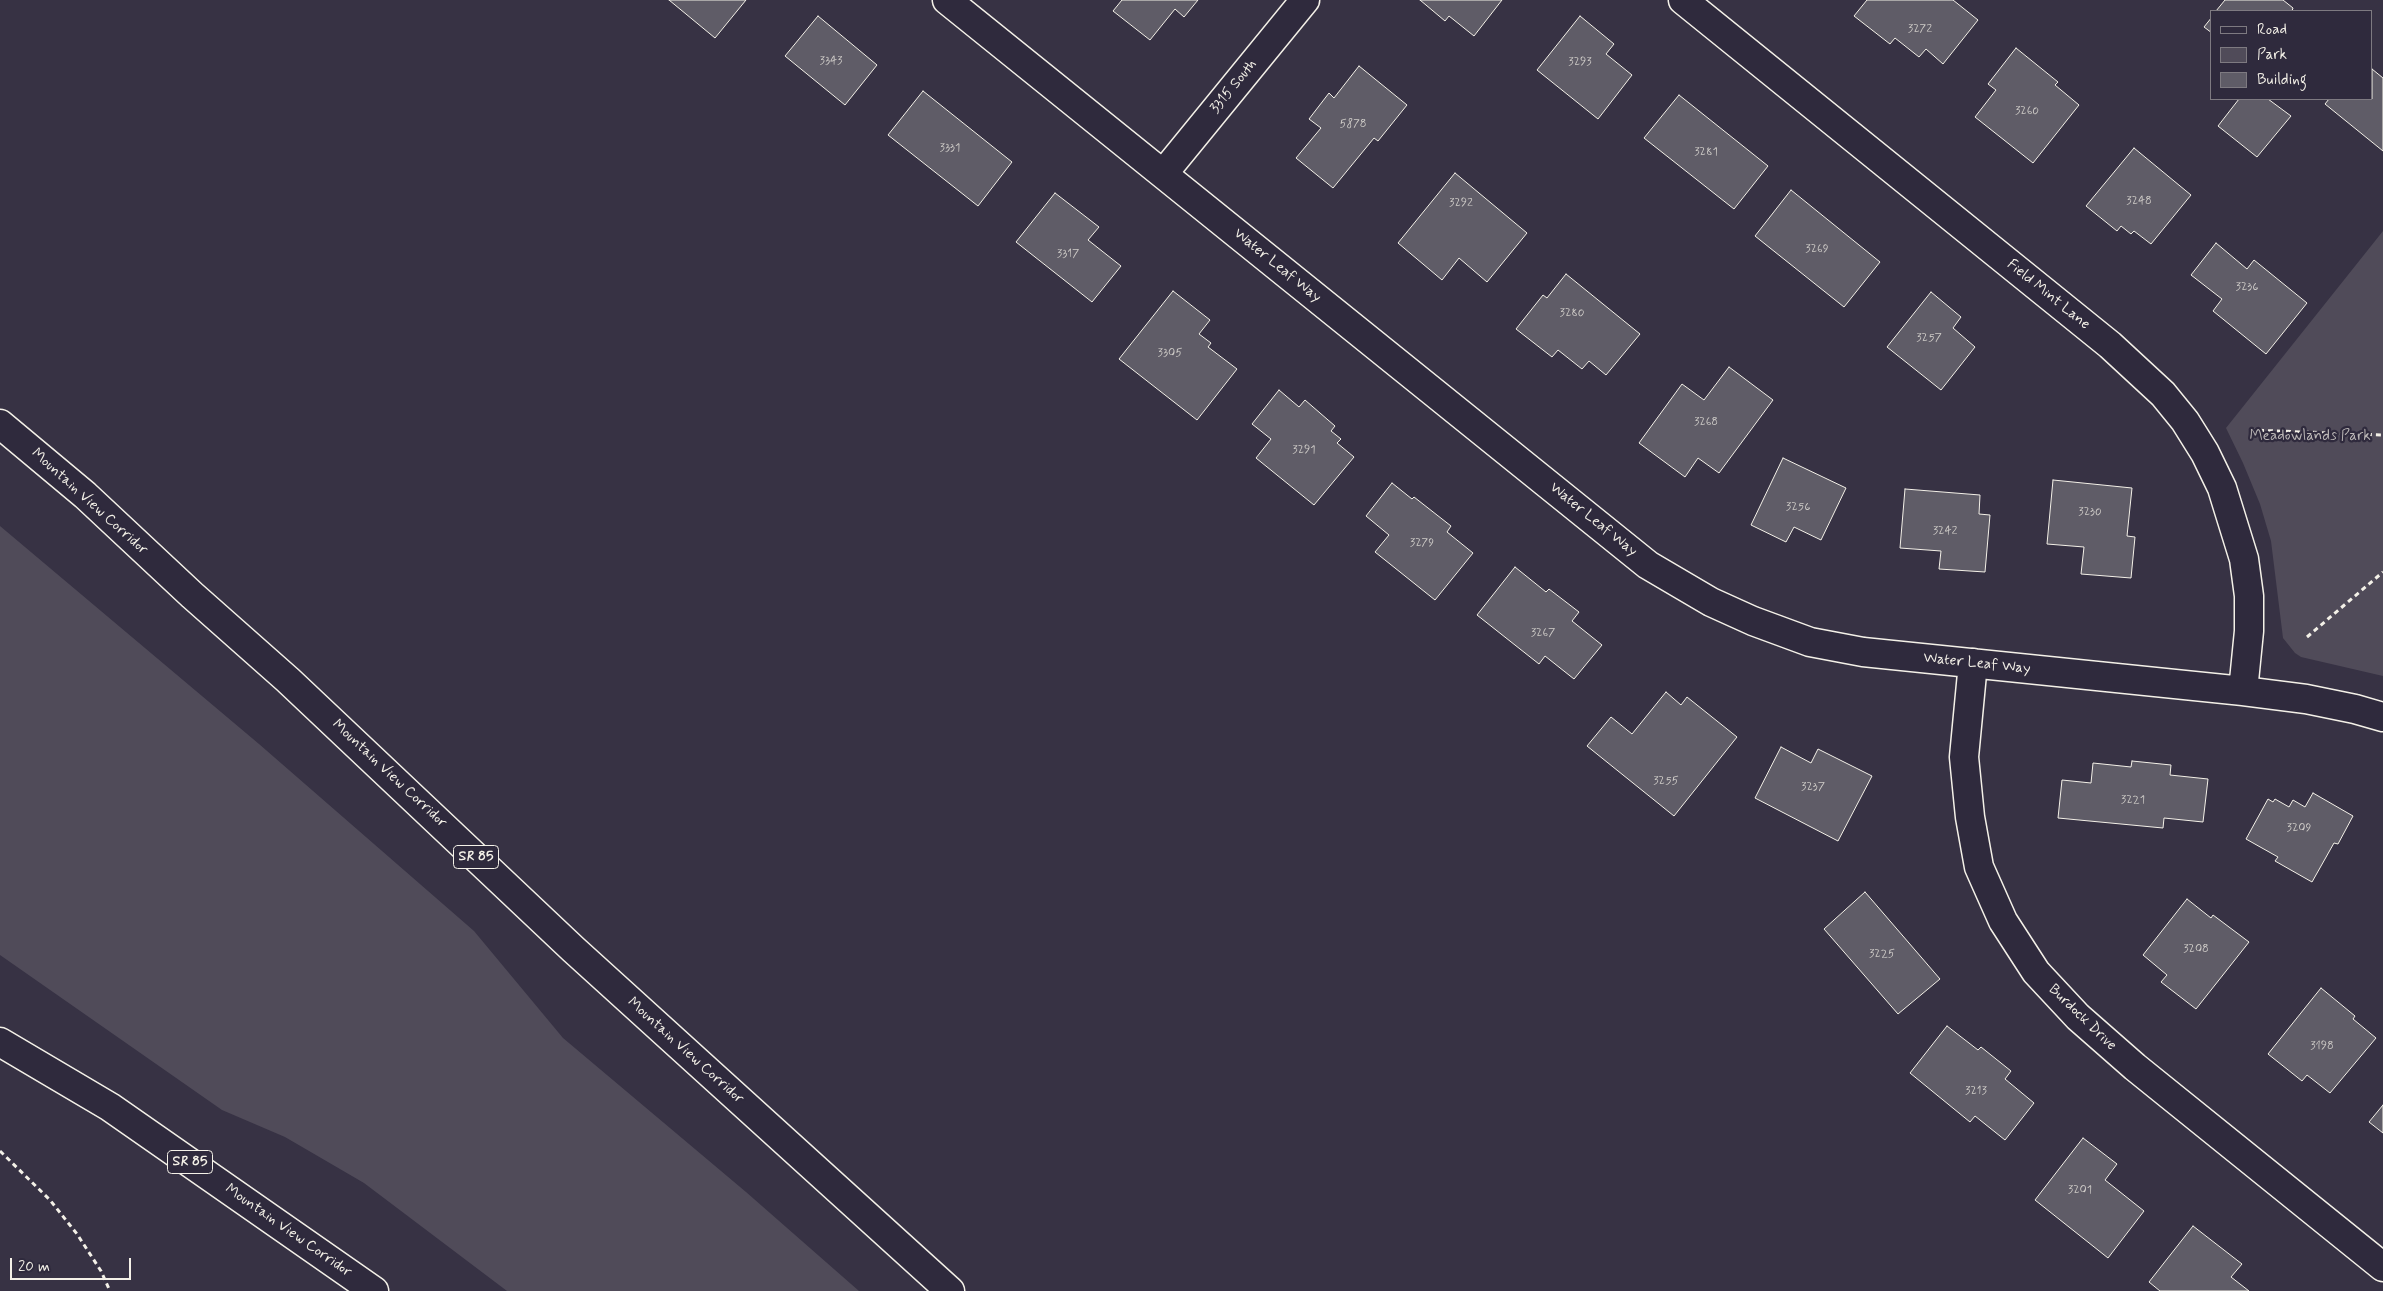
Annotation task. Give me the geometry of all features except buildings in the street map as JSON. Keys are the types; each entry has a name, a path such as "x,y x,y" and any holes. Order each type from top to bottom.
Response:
{"main road":[{"name":"Water Leaf Way","path":"947,0 1648,565 1711,602 1753,621 1810,642 1863,652 2243,691 2314,701 2383,717"},
{"name":"3315 South","path":"1163,174 1305,0"},
{"name":"Field Mint Lane","path":"1683,0 2110,345 2163,394 2185,421 2205,453 2222,488 2244,560 2250,596 2249,631 2243,691"},
{"name":"Mountain View Corridor","path":"0,424 85,495 192,595 288,680 573,949 950,1291"},
{"name":"Burdock Drive","path":"1973,663 1964,757 1970,817 1979,867 2003,921 2036,972 2078,1017 2134,1067 2383,1266"},
{"name":"Mountain View Corridor","path":"0,1042 110,1106 374,1291"}],"path":[{"path":"2250,430 2383,435"},
{"path":"2307,637 2383,572"},
{"path":"0,1150 50,1200 77,1234 101,1271 110,1291"}],"green space":[{"name":"Meadowlands Park","path":"2383,231 2383,676 2301,657 2295,653 2283,638 2271,541 2260,504 2226,428"},
{"path":"0,526 259,744 474,931 563,1038 746,1192 859,1291 507,1291 364,1183 285,1137 222,1110 0,955"}]}
